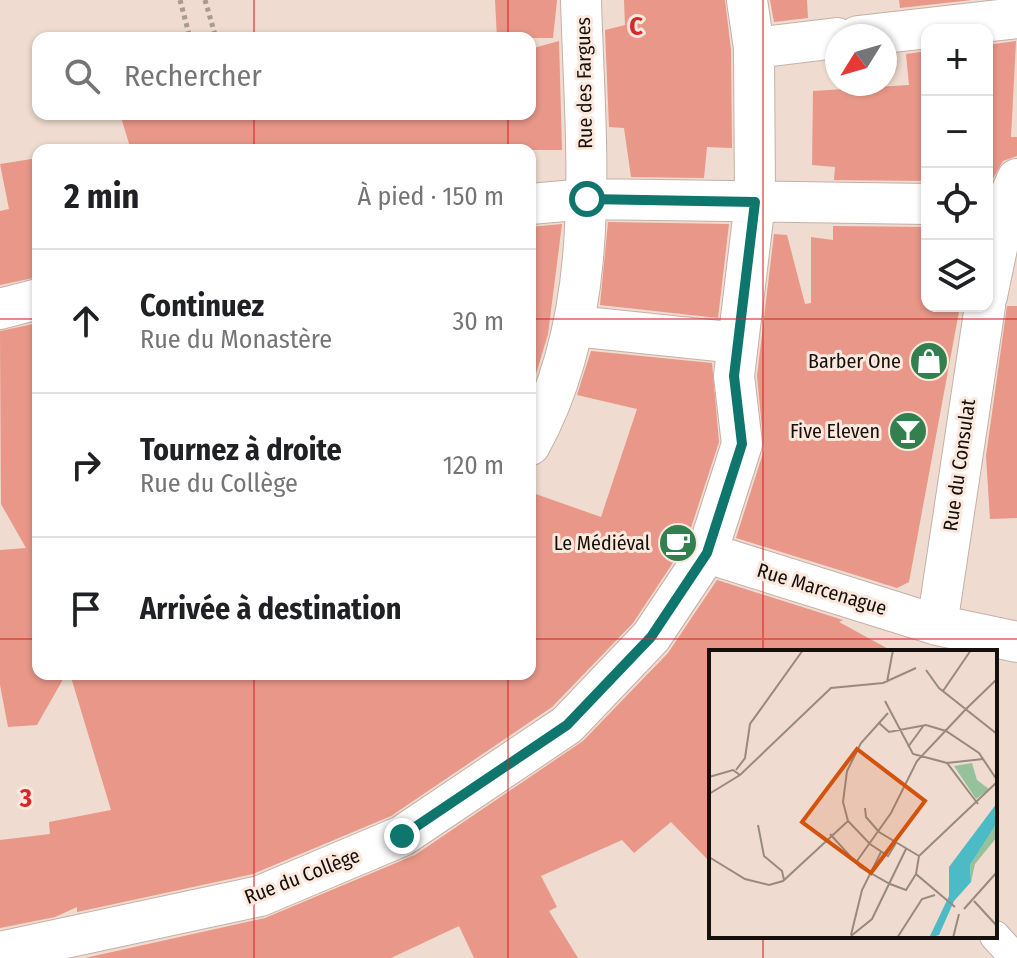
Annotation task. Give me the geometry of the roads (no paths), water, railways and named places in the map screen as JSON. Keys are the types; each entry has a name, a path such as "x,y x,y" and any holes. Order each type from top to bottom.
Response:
{"street":[{"name":"Rue des Fargues","path":"536,434 545,417 575,326 587,199 581,0"},
{"name":"Rue du Collège","path":"0,952 260,896 402,836 567,725 651,637 707,553 742,444 734,376 755,202 754,48 747,0"},
{"path":"897,32 1017,18"},
{"path":"754,48 825,39"},
{"path":"536,203 587,199 921,204"},
{"path":"993,267 1007,199"},
{"path":"0,309 32,301"},
{"name":"Rue du Consulat","path":"936,638 984,312"},
{"path":"575,326 738,343"},
{"name":"Rue Marcenague","path":"707,553 936,638 1017,642"},
{"path":"997,938 1015,958"}],"place":[{"name":"Barber One","path":"929,361"},
{"name":"Five Eleven","path":"908,431"},
{"name":"Le Médiéval","path":"678,543"}]}
